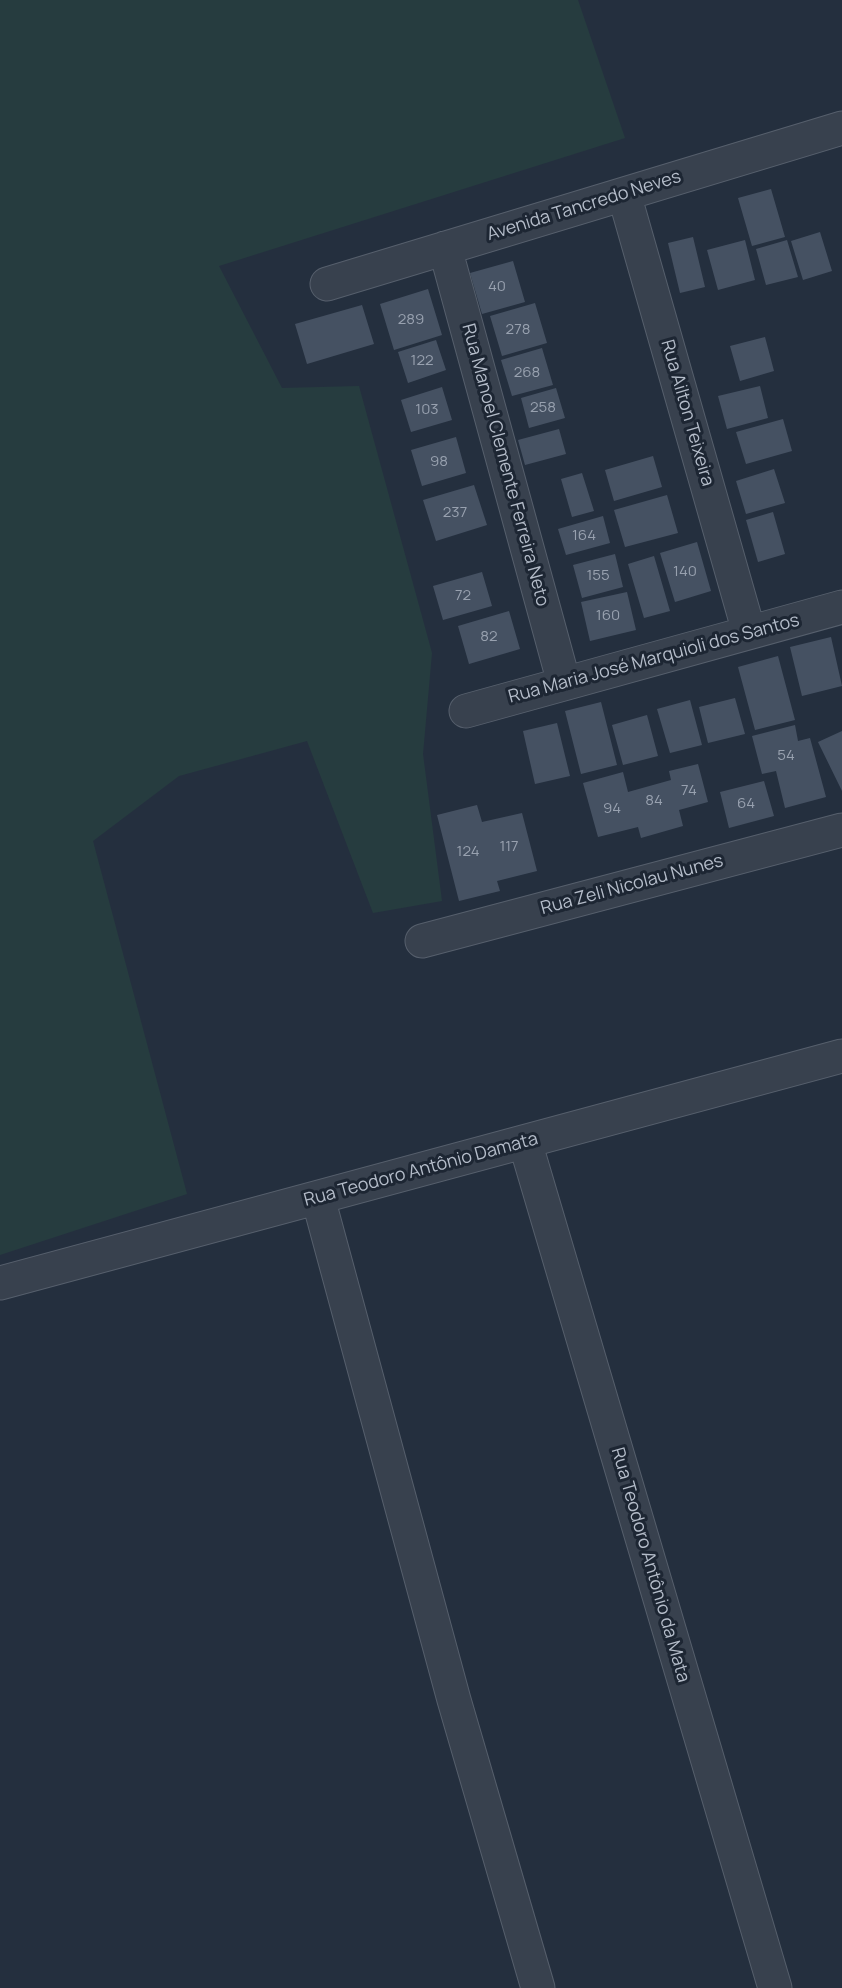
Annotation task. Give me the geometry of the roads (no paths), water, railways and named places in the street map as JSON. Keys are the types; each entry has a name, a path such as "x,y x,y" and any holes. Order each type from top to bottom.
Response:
{"street":[{"name":"Avenida Tancredo Neves","path":"327,284 841,131"},
{"name":"Rua Ailton Teixeira","path":"624,194 749,632"},
{"name":"Rua Manoel Clemente Ferreira Neto","path":"445,248 564,683"},
{"name":"Rua Maria José Marquioli dos Santos","path":"466,711 842,607"},
{"name":"Rua Zeli Nicolau Nunes","path":"422,941 842,830"},
{"name":"Rua Teodoro Antônio Damata","path":"0,1283 842,1056"},
{"name":"Rua Teodoro Antônio da Mata","path":"525,1142 775,1988"},
{"path":"318,1198 454,1700 538,1988"}]}
